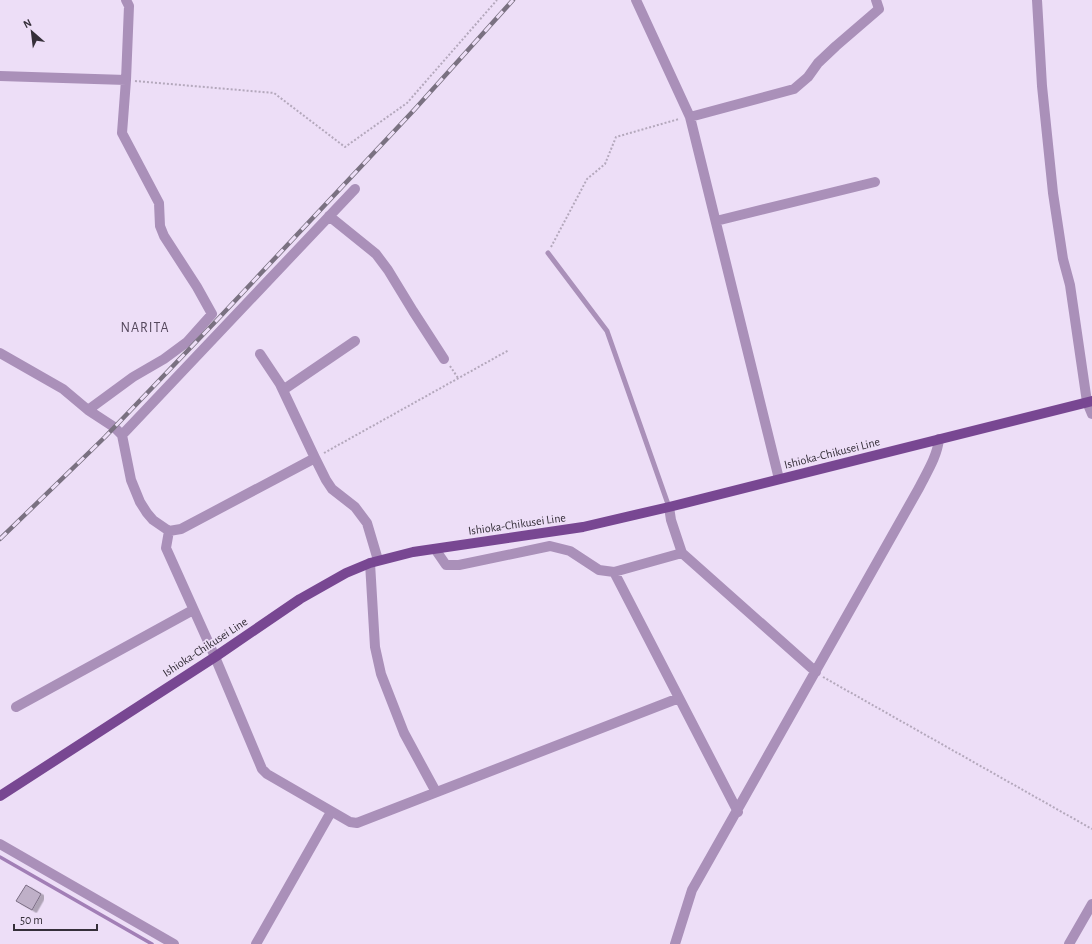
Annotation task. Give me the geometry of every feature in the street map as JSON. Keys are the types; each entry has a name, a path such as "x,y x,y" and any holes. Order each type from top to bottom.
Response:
{"main road":[{"name":"Ishioka-Chikusei Line","path":"0,796 323,585 346,573 374,562 435,549 583,527 669,507 1090,401"}],"street":[{"path":"88,410 187,342 212,314 197,287 164,236 160,226 159,203 122,133 129,6 126,0"},
{"path":"636,0 690,117 779,479"},
{"path":"690,117 794,89 808,77 818,63 836,46 879,10 876,0"},
{"path":"1037,0 1042,86 1053,193 1063,259 1070,284 1092,414"},
{"path":"0,76 126,80"},
{"path":"716,221 875,182"},
{"path":"122,435 355,189"},
{"path":"329,216 376,254 388,270 444,359"},
{"path":"283,390 355,341"},
{"path":"0,353 63,390 88,410 114,427 122,435 131,480 140,502 153,520 169,532"},
{"path":"260,354 283,390 314,458 332,489 355,507 367,523 374,562 375,647 382,674 404,733 436,792"},
{"path":"675,944 692,890 738,812 919,488 934,460 939,439"},
{"path":"169,532 181,529 314,458"},
{"path":"669,507 671,520 682,553 816,672"},
{"path":"169,532 166,548 262,769 267,774 350,822 357,823 680,698"},
{"path":"435,549 446,564 459,565 550,546 570,551 599,570 614,572 682,553"},
{"path":"614,572 738,812"},
{"path":"16,706 193,610"},
{"path":"256,944 331,812"},
{"path":"0,844 174,944"},
{"path":"1069,944 1092,904"}],"lane":[{"path":"548,253 607,330 669,507"}],"path":[{"path":"126,80 274,93 345,147 407,103 496,0"},
{"path":"548,253 587,179 606,164 616,137 690,117"},
{"path":"314,458 509,350"},
{"path":"444,359 458,378"},
{"path":"816,672 1092,829"}],"building":[{"path":"26,885 41,894 32,910 16,901"}],"waterway":[{"path":"0,857 152,944"}],"railway":[{"path":"0,539 105,437 217,320 415,109 513,0"}],"district":[{"name":"NARITA","path":"145,328"}]}
